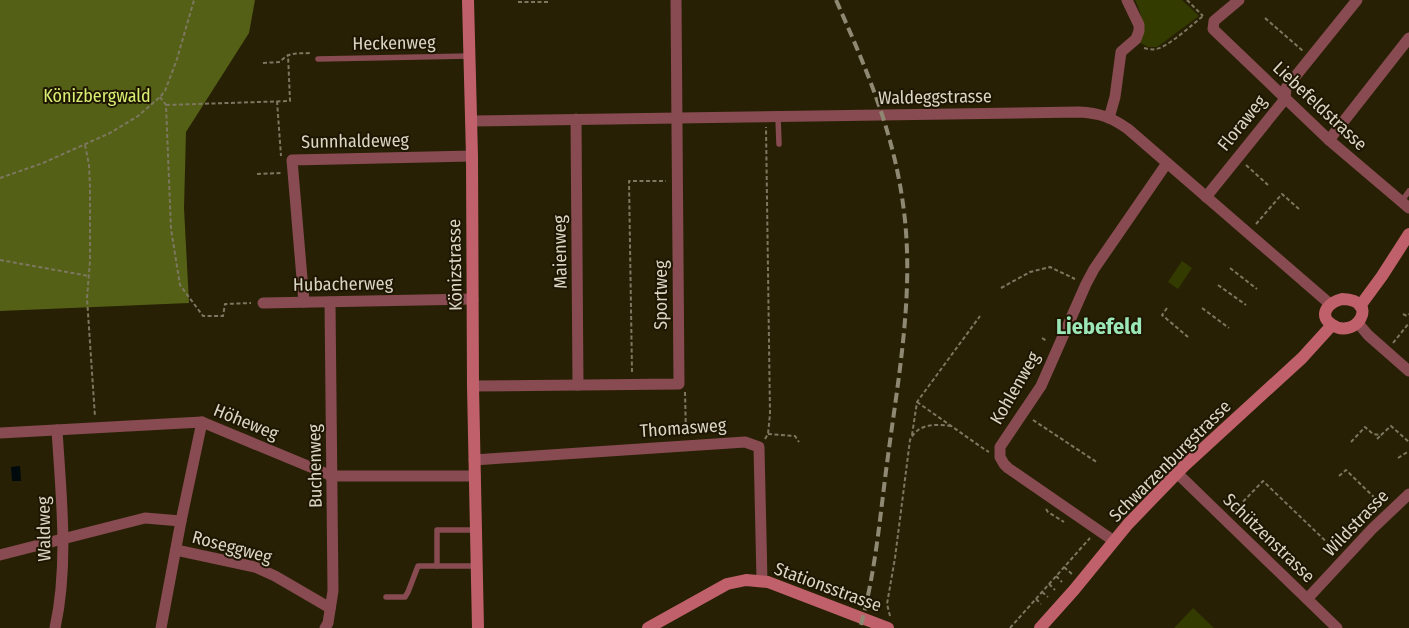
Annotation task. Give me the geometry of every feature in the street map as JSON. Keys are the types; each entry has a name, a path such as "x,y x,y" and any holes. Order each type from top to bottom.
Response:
{"main road":[{"name":"Könizstrasse","path":"468,0 472,156 474,476 478,628"},
{"path":"1360,306 1409,234"},
{"path":"1347,299 1360,306 1363,312 1358,323 1346,328 1337,327 1329,323 1326,315 1330,304 1347,299"},
{"name":"Schwarzenburgstrasse","path":"1040,628 1128,524 1177,473 1302,358 1332,325"},
{"name":"Stationsstrasse","path":"648,628 727,584 746,580 762,581 887,628"}],"street":[{"name":"Sportweg","path":"676,0 679,384"},
{"path":"1109,118 1115,97 1122,52 1138,35 1139,25 1126,0"},
{"name":"Liebefeldstrasse","path":"1239,0 1214,21 1213,29 1329,140 1405,205"},
{"name":"Floraweg","path":"1206,196 1285,99 1286,88 1357,0"},
{"path":"1329,140 1409,38"},
{"name":"Waldeggstrasse","path":"471,121 1092,113 1109,118 1128,129 1330,304"},
{"name":"Maienweg","path":"576,119 578,385"},
{"name":"Sunnhaldeweg","path":"304,302 292,160 472,156"},
{"name":"Kohlenweg","path":"999,454 1000,447 1045,378 1086,284 1167,163"},
{"name":"Hubacherweg","path":"263,303 473,299"},
{"name":"Buchenweg","path":"325,628 328,623 333,592 330,302"},
{"path":"1358,323 1368,335 1409,371"},
{"path":"473,386 679,384"},
{"path":"161,628 202,422"},
{"name":"Höheweg","path":"0,433 202,422 332,476 474,476"},
{"name":"Waldweg","path":"55,628 59,612 64,539 58,430"},
{"name":"Thomasweg","path":"474,460 745,442 759,447"},
{"path":"759,447 762,581"},
{"path":"999,454 1001,461 1008,468 1114,541"},
{"name":"Schützenstrasse","path":"1177,473 1337,628"},
{"name":"Wildstrasse","path":"1307,599 1409,494"},
{"path":"0,555 145,518 181,521"},
{"name":"Roseggweg","path":"176,550 255,567 275,576 330,608"}],"lane":[{"name":"Heckenweg","path":"318,59 470,56"},
{"path":"778,116 779,144"},
{"path":"1405,205 1409,191"},
{"path":"437,566 436,530 476,530"},
{"path":"386,597 405,597 418,566 476,566"}],"path":[{"path":"0,178 43,163 110,133 138,116 160,97 165,91 177,60 194,0"},
{"path":"1134,40 1147,49 1158,49 1202,15 1187,0"},
{"path":"518,2 550,2"},
{"path":"1265,18 1303,51"},
{"path":"263,62 280,62 288,54 309,53"},
{"path":"166,105 290,101 288,54"},
{"path":"160,97 166,105 171,229 180,285 203,316 223,316 225,304 263,303"},
{"path":"277,101 280,147"},
{"path":"759,447 768,434 770,414 766,117"},
{"path":"85,144 90,188 90,261 87,298 95,427"},
{"path":"1238,158 1268,185"},
{"path":"257,174 284,172"},
{"path":"632,384 629,181 678,180"},
{"path":"1248,232 1282,194 1299,210"},
{"path":"0,260 89,276"},
{"path":"1001,288 1030,272 1050,267 1086,284"},
{"path":"1230,268 1257,289"},
{"path":"1218,285 1246,305"},
{"path":"1168,308 1162,315 1188,337"},
{"path":"1202,308 1229,328"},
{"path":"1403,314 1407,316 1409,314"},
{"path":"887,628 890,615 887,604 895,558 909,444 917,402 980,316"},
{"path":"1387,351 1409,323"},
{"path":"1042,338 1046,340"},
{"path":"679,384 685,384 686,445"},
{"path":"1000,399 1098,463"},
{"path":"917,402 984,449 999,454"},
{"path":"912,436 916,431 926,426 937,424 951,426"},
{"path":"1377,439 1390,426 1409,442"},
{"path":"1351,442 1365,427 1373,434 1381,435"},
{"path":"768,434 796,436 799,442"},
{"path":"1398,458 1409,450"},
{"path":"1339,476 1346,470 1390,513"},
{"path":"1226,520 1263,482 1344,559"},
{"path":"1010,628 1098,529"},
{"path":"1056,576 1062,582"},
{"path":"1049,584 1055,590"},
{"path":"1042,592 1048,597"},
{"path":"1036,599 1042,604"}],"green space":[{"name":"Könizbergwald","path":"0,0 255,0 249,33 186,132 184,208 189,303 0,311"},
{"path":"1135,0 1182,0 1199,16 1157,47 1148,47 1137,41 1141,31 1141,20"},
{"path":"1182,261 1192,268 1178,289 1168,282"},
{"path":"1193,608 1214,628 1174,628"}],"shaded area":[{"path":"20,466 21,481 12,481 11,467"}],"railway":[{"path":"836,0 868,75 893,150 903,204 906,236 906,299 901,362 874,564 860,628"}],"district":[{"name":"Liebefeld","path":"1099,326"}]}
